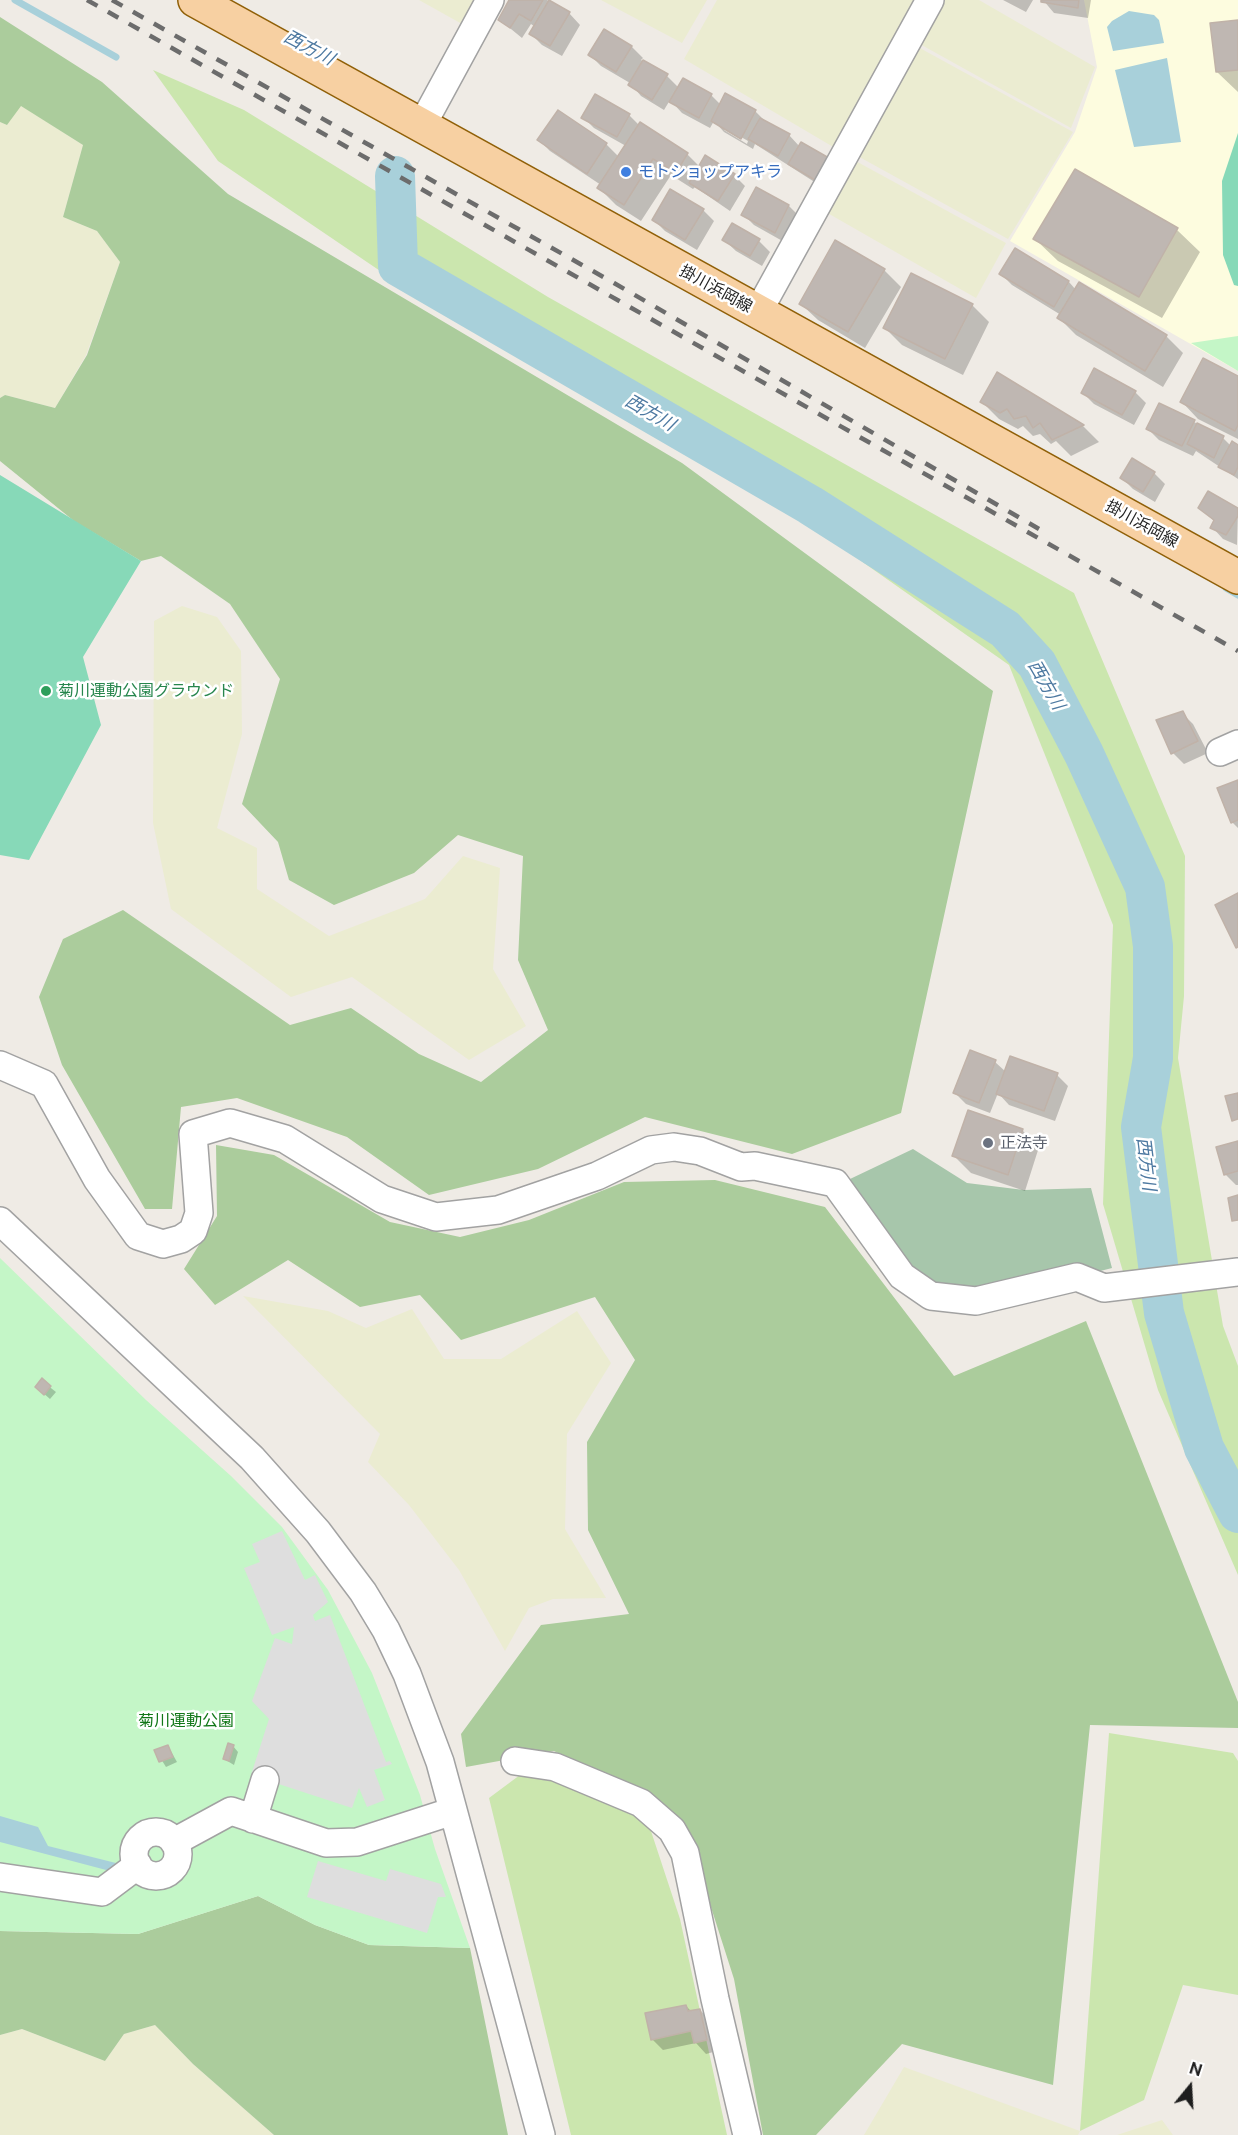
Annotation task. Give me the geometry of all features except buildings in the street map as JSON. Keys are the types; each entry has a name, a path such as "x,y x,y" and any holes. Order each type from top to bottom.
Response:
{"main road":[{"name":"掛川浜岡線","path":"195,0 1238,577"}],"street":[{"path":"421,127 490,0"},
{"path":"758,312 930,0"},
{"path":"0,1065 44,1084 97,1179 138,1236 163,1245 181,1239 193,1231 199,1213 194,1134 230,1123 285,1139 382,1199 436,1217 498,1210 597,1176 651,1150 674,1147 700,1151 741,1167 755,1166 835,1183 902,1276 931,1296 976,1301 1077,1277 1104,1288 1238,1272"},
{"path":"0,1221 252,1458 324,1541 363,1592 386,1630 407,1674 437,1751 541,2135"},
{"path":"514,1761 555,1767 641,1803 672,1830 684,1853 747,2135"},
{"path":"253,1819 265,1780"},
{"path":"0,1877 102,1892 138,1865 135,1853 144,1836 159,1833 174,1842 231,1811 324,1852 453,1811"}],"shaded area":[{"path":"419,0 475,0 462,24"},
{"path":"601,0 707,0 682,43"},
{"path":"717,0 918,0 835,148 684,59"},
{"path":"940,0 979,0 1095,67 1071,128 918,43"},
{"path":"1084,0 1238,0 1238,371 1010,241 1075,132 1097,67"},
{"path":"918,47 1073,132 1008,239 854,154"},
{"path":"20,105 83,145 63,217 97,231 120,262 86,355 55,408 5,395 0,398 0,122 7,125"},
{"path":"852,159 1006,243 976,298 824,211"},
{"path":"182,606 217,617 241,651 242,734 217,828 257,848 257,889 329,936 425,899 463,856 500,868 493,969 526,1026 469,1060 352,977 291,997 171,909 153,823 154,621"},
{"path":"913,1149 967,1183 1024,1190 1091,1188 1112,1268 1077,1277 946,1298 902,1276 850,1179"},
{"path":"243,1296 328,1311 366,1328 412,1309 444,1359 501,1359 577,1311 611,1363 567,1434 565,1529 606,1598 553,1599 529,1608 505,1651 459,1570 409,1505 368,1462 380,1434"},
{"path":"282,1531 305,1580 315,1575 328,1602 313,1615 315,1621 330,1615 386,1762 390,1761 392,1764 374,1770 385,1800 367,1807 359,1788 352,1808 251,1775 269,1719 252,1701 275,1638 292,1644 294,1627 272,1635 244,1568 260,1562 252,1544"},
{"path":"318,1861 386,1881 390,1869 441,1884 446,1897 438,1897 427,1933 307,1897"},
{"path":"155,2025 193,2064 274,2135 0,2135 0,2035 22,2029 105,2061 124,2034"},
{"path":"904,2067 1080,2131 1078,2135 864,2135"},
{"path":"1162,2120 1173,2135 1117,2135"}],"green space":[{"path":"0,17 102,82 228,194 682,463 993,691 901,1113 792,1154 645,1117 538,1169 429,1195 347,1137 237,1098 181,1107 172,1209 145,1209 62,1065 39,997 63,939 123,910 290,1025 351,1008 419,1054 481,1082 548,1030 518,960 523,856 458,835 414,873 334,905 289,880 278,842 242,804 280,679 230,604 161,556 141,561 74,521 0,461 0,398 5,395 55,408 87,355 120,262 97,231 63,217 83,145 21,106 7,125 0,122"},
{"path":"153,70 244,110 548,297 1074,593 1185,856 1184,996 1178,1058 1223,1326 1238,1366 1238,1575 1158,1390 1103,1204 1113,925 1009,665 648,411 392,279 218,161"},
{"path":"1238,133 1238,286 1234,285 1223,255 1222,181"},
{"path":"1238,336 1238,371 1191,343"},
{"name":"菊川運動公園グラウンド","path":"0,475 141,561 83,657 101,725 29,860 0,855"},
{"path":"216,1145 274,1155 390,1222 460,1237 529,1220 624,1182 715,1180 825,1207 954,1376 1086,1321 1238,1702 1238,1728 1090,1725 1053,2085 902,2044 816,2135 763,2135 734,1979 701,1876 667,1809 554,1751 466,1767 461,1734 541,1625 629,1614 588,1530 587,1442 635,1360 595,1297 461,1340 420,1295 360,1307 288,1260 215,1305 184,1269 217,1216"},
{"name":"菊川運動公園","path":"0,1258 146,1400 231,1476 282,1527 328,1590 372,1673 420,1795 435,1849 470,1948 369,1945 315,1925 258,1896 138,1934 0,1931"},
{"path":"1109,1733 1233,1753 1238,1761 1238,1995 1183,1985 1144,2100 1080,2131"},
{"path":"528,1769 647,1819 680,1919 727,2135 571,2135 489,1798"},
{"path":"258,1896 315,1925 369,1945 470,1948 508,2135 274,2135 193,2064 155,2025 124,2034 105,2061 22,2029 0,2035 0,1931 138,1934"}],"water":[{"path":"1129,11 1154,15 1159,20 1164,43 1113,51 1107,27 1112,21"},
{"path":"1167,58 1181,142 1134,147 1115,70"},
{"path":"0,1816 38,1827 48,1846 116,1863 110,1871 0,1842"}],"waterway":[{"path":"15,0 116,57"},
{"name":"西方川","path":"395,176 398,266 810,505 1005,629 1037,664 1084,754 1145,887 1153,946 1153,1058 1141,1127 1164,1313 1204,1448 1238,1513"},
{"path":"1226,588 1238,595"}],"railway":[{"path":"87,0 1238,651"},
{"path":"112,0 614,283 1039,529"}],"place":[{"name":"モトショップアキラ","path":"626,172"},
{"name":"菊川運動公園グラウンド","path":"46,691"},
{"name":"正法寺","path":"988,1143"}]}
